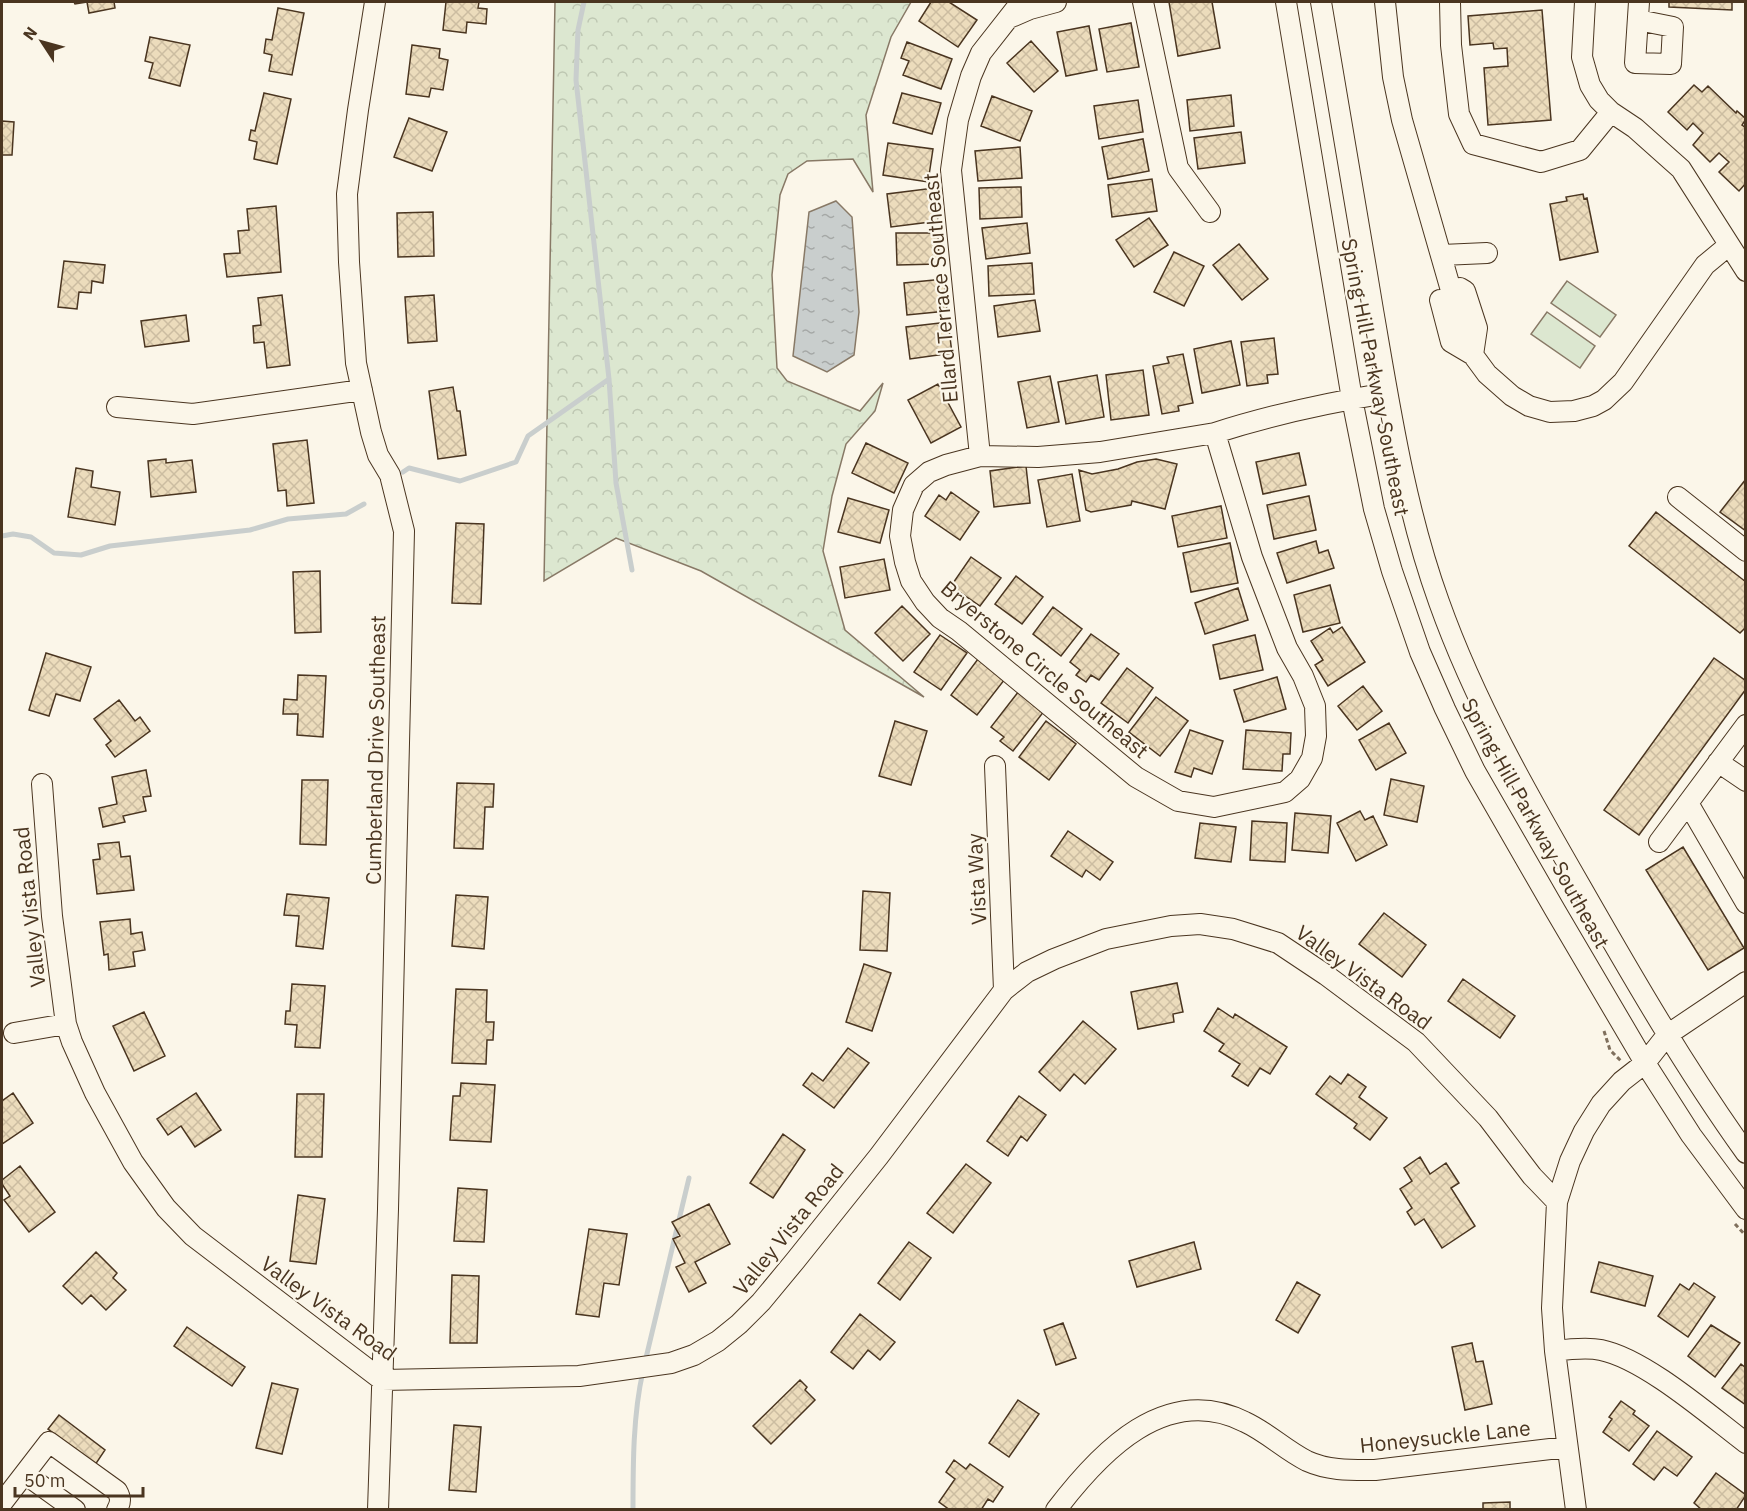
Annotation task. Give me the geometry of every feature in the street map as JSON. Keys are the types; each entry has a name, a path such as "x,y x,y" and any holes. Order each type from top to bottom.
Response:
{"street":[{"name":"Cumberland Drive Southeast","path":"375,2 347,194 356,363 371,432 378,455 390,475 404,531 388,1209 378,1509"},
{"name":"Ellard Terrace Southeast","path":"980,456 951,170 958,120 971,76 981,53 1021,2"},
{"path":"1007,19 1030,9 1056,2"},
{"path":"1143,2 1178,168 1210,212"},
{"name":"Spring Hill Parkway Southeast","path":"1286,2 1352,399 1374,509 1392,571 1420,652 1475,771 1645,1064 1691,1135 1746,1209"},
{"name":"Spring Hill Parkway Southeast","path":"1321,2 1387,393 1412,513 1438,601 1474,690 1523,784 1667,1035 1713,1107 1746,1153"},
{"path":"1385,2 1402,120 1450,282 1465,291 1477,328 1473,355"},
{"path":"1450,2 1451,45 1459,114 1473,144 1541,162 1580,150 1611,112"},
{"path":"1585,2 1582,57 1590,85 1599,100 1611,112 1635,128 1681,170 1746,271"},
{"path":"1450,282 1440,300 1451,342 1473,355 1495,383 1529,406 1550,412 1574,411 1605,400 1623,382 1701,270 1728,246"},
{"path":"1442,255 1487,253"},
{"path":"117,407 193,414 362,390"},
{"path":"1215,433 1268,416 1387,393"},
{"name":"Bryerstone Circle Southeast","path":"1215,433 1252,557 1287,648 1303,676 1315,706 1317,736 1312,758 1300,779 1285,792 1214,807 1178,801 1136,777 960,631 940,618 924,602 911,582 905,562 900,536 903,510 914,485 929,472 980,456 1038,457 1100,453 1215,433"},
{"path":"1678,496 1746,551"},
{"path":"1659,842 1746,725"},
{"path":"1718,762 1746,781"},
{"name":"Vista Way","path":"995,766 1004,990"},
{"name":"Valley Vista Road","path":"42,784 52,916 66,1024 79,1059 108,1119 133,1162 165,1208 193,1236 381,1380 579,1376 671,1363 694,1355 718,1341 761,1302 879,1156 1004,990 1036,968 1106,939 1171,926 1200,924 1233,929 1278,943 1326,975 1416,1042 1488,1118 1532,1176 1557,1202"},
{"path":"1688,803 1746,903"},
{"path":"1576,1509 1555,1351 1552,1308 1557,1202 1570,1161 1584,1131 1602,1104 1622,1081 1645,1064 1667,1035 1746,982"},
{"path":"14,1033 66,1024"},
{"path":"1555,1351 1590,1348 1623,1357 1656,1376 1746,1443"},
{"name":"Honeysuckle Lane","path":"1056,1509 1074,1486 1113,1447 1156,1418 1175,1412 1219,1411 1248,1423 1307,1461 1327,1468 1347,1470 1375,1470 1567,1447"},
{"path":"2,1503 49,1442 117,1491 121,1503 117,1509"},
{"path":"25,1474 75,1509"}],"green space":[{"path":"555,2 911,2 891,37 866,115 873,192 853,159 807,161 788,174 780,195 772,275 777,368 787,381 860,411 883,383 875,411 846,444 832,496 823,551 845,630 924,697 701,571 616,538 544,581"},
{"path":"1567,281 1616,315 1600,337 1551,303"},
{"path":"1547,312 1595,346 1580,368 1531,334"}],"water":[{"path":"836,201 852,217 859,312 854,355 827,372 793,356 809,212"}],"building":[{"path":"87,2 114,2 115,8 89,13"},
{"path":"446,2 479,2 478,8 487,9 486,24 467,22 466,33 443,30"},
{"path":"931,2 949,2 977,20 958,47 919,21"},
{"path":"1169,2 1212,2 1220,48 1178,56"},
{"path":"1669,2 1732,2 1732,10 1669,7"},
{"path":"278,8 304,13 292,75 269,71 272,55 264,53 266,39 272,40"},
{"path":"1542,10 1551,120 1488,125 1484,68 1508,66 1507,48 1494,49 1493,43 1470,45 1468,16"},
{"path":"1131,23 1139,67 1107,72 1099,29"},
{"path":"1089,26 1097,70 1066,76 1057,32"},
{"path":"150,37 190,45 180,86 149,78 153,63 145,61"},
{"path":"1031,41 1058,71 1034,92 1007,63"},
{"path":"907,42 952,59 941,89 903,75 909,61 901,58"},
{"path":"412,45 440,49 439,58 448,60 443,90 431,88 429,97 406,94"},
{"path":"1694,85 1702,92 1708,86 1736,113 1737,111 1746,119 1742,125 1746,128 1746,183 1739,191 1719,172 1729,162 1719,153 1710,162 1693,145 1703,133 1693,123 1687,130 1668,112"},
{"path":"264,93 291,99 277,164 254,159 257,142 249,140 251,130 255,131"},
{"path":"902,93 941,103 932,134 893,123"},
{"path":"1231,95 1234,126 1190,131 1187,100"},
{"path":"992,96 1032,111 1020,141 981,126"},
{"path":"1138,100 1143,132 1099,139 1094,106"},
{"path":"409,118 447,132 432,171 394,157"},
{"path":"2,121 14,122 12,155 2,155"},
{"path":"1241,132 1245,163 1198,169 1194,138"},
{"path":"1143,139 1149,171 1108,179 1102,147"},
{"path":"888,143 933,149 928,182 883,175"},
{"path":"1020,147 1022,178 978,181 975,151"},
{"path":"1152,179 1157,211 1112,217 1108,185"},
{"path":"1021,187 1022,217 980,219 979,188"},
{"path":"934,188 938,221 891,227 887,194"},
{"path":"1583,194 1584,199 1587,198 1598,252 1560,260 1550,204 1567,201 1566,197"},
{"path":"276,206 281,272 227,277 224,254 240,253 238,231 249,230 247,209"},
{"path":"433,212 434,256 398,257 397,213"},
{"path":"1149,218 1168,245 1134,267 1116,240"},
{"path":"1027,223 1030,253 986,259 982,228"},
{"path":"896,233 938,233 939,264 897,265"},
{"path":"1239,244 1268,279 1242,300 1213,265"},
{"path":"1174,252 1204,266 1184,306 1154,292"},
{"path":"64,261 105,265 103,283 92,281 91,293 79,292 77,309 58,307"},
{"path":"1032,263 1034,294 989,296 988,266"},
{"path":"944,279 947,311 907,315 904,283"},
{"path":"282,295 290,365 267,368 264,342 254,343 253,326 261,325 258,298"},
{"path":"434,295 437,341 408,343 405,297"},
{"path":"1035,300 1040,331 998,337 994,306"},
{"path":"186,315 189,341 145,347 141,321"},
{"path":"948,322 952,353 910,359 906,327"},
{"path":"1274,338 1278,374 1267,375 1268,383 1247,386 1241,342"},
{"path":"1231,341 1240,385 1202,393 1194,349"},
{"path":"1183,354 1193,403 1178,406 1179,411 1162,414 1153,366 1169,363 1167,357"},
{"path":"1143,370 1149,415 1111,420 1106,375"},
{"path":"1097,375 1104,417 1066,424 1058,382"},
{"path":"1050,376 1059,422 1027,428 1018,382"},
{"path":"938,384 961,427 931,443 908,400"},
{"path":"453,387 457,411 460,411 466,455 438,459 429,391"},
{"path":"307,440 314,503 287,506 286,490 278,491 273,444"},
{"path":"866,443 908,463 894,493 852,473"},
{"path":"1299,453 1306,485 1263,494 1256,462"},
{"path":"166,459 166,463 192,460 196,492 151,497 148,461"},
{"path":"1156,459 1177,464 1165,509 1132,501 1131,505 1091,512 1086,510 1079,470 1092,474"},
{"path":"1026,466 1030,503 994,507 990,471"},
{"path":"76,468 93,471 91,487 120,492 115,525 68,517"},
{"path":"1072,474 1080,521 1047,527 1038,480"},
{"path":"1746,479 1746,531 1720,512"},
{"path":"951,492 979,512 960,540 925,516 939,495 946,500"},
{"path":"1309,496 1316,530 1274,539 1267,505"},
{"path":"848,498 889,510 880,543 838,532"},
{"path":"1221,506 1227,538 1178,547 1172,516"},
{"path":"1656,512 1746,582 1746,627 1740,633 1629,546"},
{"path":"456,523 484,524 481,604 452,603"},
{"path":"1316,541 1319,553 1328,550 1334,568 1287,583 1277,553"},
{"path":"1230,543 1238,583 1191,592 1183,553"},
{"path":"971,557 1001,578 980,606 951,586"},
{"path":"884,559 890,590 845,598 840,567"},
{"path":"320,571 321,632 295,633 293,572"},
{"path":"1016,576 1043,597 1022,624 995,604"},
{"path":"1330,585 1340,623 1303,632 1294,595"},
{"path":"1238,588 1248,620 1205,634 1195,603"},
{"path":"902,606 930,634 903,661 875,633"},
{"path":"1053,607 1082,629 1061,656 1033,634"},
{"path":"1342,627 1365,662 1328,686 1315,665 1323,660 1311,641 1330,628 1333,633"},
{"path":"1091,634 1119,654 1099,680 1091,675 1086,682 1076,675 1080,670 1070,662"},
{"path":"940,635 967,653 941,690 914,672"},
{"path":"1255,635 1263,670 1220,679 1213,645"},
{"path":"46,653 91,667 80,701 56,694 49,716 29,710"},
{"path":"1714,658 1746,681 1746,689 1639,835 1604,810"},
{"path":"978,659 1005,679 977,715 951,695"},
{"path":"1127,668 1153,688 1128,723 1101,703"},
{"path":"298,675 326,676 323,737 297,735 298,714 283,714 284,699 297,700"},
{"path":"1277,677 1286,709 1244,722 1234,690"},
{"path":"1363,686 1382,711 1357,730 1338,706"},
{"path":"1019,691 1045,710 1013,751 1000,741 1004,737 991,727"},
{"path":"1156,697 1188,721 1160,756 1129,732"},
{"path":"119,700 135,721 140,717 150,731 115,757 106,745 111,741 94,719"},
{"path":"895,721 927,731 911,785 879,776"},
{"path":"1046,721 1076,744 1049,780 1019,757"},
{"path":"1389,723 1406,753 1376,770 1359,740"},
{"path":"1190,730 1223,741 1212,774 1194,768 1191,777 1175,772"},
{"path":"1246,730 1291,733 1290,754 1283,754 1282,771 1243,769"},
{"path":"146,770 151,796 143,797 146,811 123,816 125,822 103,827 99,808 117,804 112,777"},
{"path":"1391,779 1424,786 1417,822 1384,815"},
{"path":"302,780 328,780 326,845 300,844"},
{"path":"457,783 494,784 493,807 485,807 483,849 454,848"},
{"path":"1360,811 1365,820 1373,816 1387,845 1356,861 1337,823"},
{"path":"1295,813 1331,816 1328,853 1292,850"},
{"path":"1252,821 1287,823 1285,862 1250,860"},
{"path":"1200,823 1236,827 1231,862 1195,858"},
{"path":"1068,831 1113,862 1100,880 1086,870 1082,877 1051,856"},
{"path":"119,842 121,857 130,856 134,890 97,894 93,860 100,859 98,844"},
{"path":"1683,847 1744,948 1708,970 1646,870"},
{"path":"863,891 890,893 887,951 860,950"},
{"path":"287,894 329,898 323,949 296,946 299,916 284,915"},
{"path":"456,895 488,897 484,949 452,946"},
{"path":"1384,913 1426,945 1402,977 1359,944"},
{"path":"130,919 131,934 142,932 145,950 133,952 135,966 109,970 108,954 104,955 100,922"},
{"path":"864,964 891,973 872,1031 846,1022"},
{"path":"1463,979 1515,1016 1500,1038 1448,1001"},
{"path":"1177,983 1183,1012 1173,1014 1174,1022 1138,1029 1131,992"},
{"path":"292,984 325,986 320,1048 295,1047 297,1025 285,1024 286,1011 290,1011"},
{"path":"456,989 487,990 486,1022 494,1022 493,1040 487,1040 486,1064 452,1063"},
{"path":"1218,1008 1233,1018 1235,1014 1287,1047 1270,1074 1260,1068 1248,1086 1232,1076 1240,1064 1219,1051 1224,1044 1204,1031"},
{"path":"144,1012 165,1056 134,1071 113,1026"},
{"path":"1083,1021 1116,1049 1085,1084 1074,1074 1060,1091 1039,1072"},
{"path":"848,1048 869,1063 834,1108 803,1085 812,1073 823,1081"},
{"path":"1348,1074 1366,1087 1359,1097 1387,1118 1370,1140 1354,1128 1357,1124 1316,1094 1330,1076 1341,1084"},
{"path":"461,1083 495,1085 491,1142 450,1140 453,1096 460,1096"},
{"path":"13,1093 33,1123 2,1144 2,1101"},
{"path":"196,1093 221,1130 195,1147 181,1126 168,1135 157,1119"},
{"path":"297,1094 324,1094 322,1157 295,1157"},
{"path":"1019,1096 1046,1115 1027,1141 1021,1136 1008,1156 987,1141"},
{"path":"783,1134 805,1150 773,1198 750,1183"},
{"path":"1420,1157 1430,1174 1446,1163 1459,1183 1451,1188 1475,1226 1442,1248 1424,1219 1415,1225 1407,1212 1412,1208 1400,1189 1412,1181 1404,1168"},
{"path":"966,1164 991,1183 953,1233 927,1213"},
{"path":"20,1166 55,1212 29,1232 4,1200 10,1196 2,1180"},
{"path":"458,1188 487,1190 484,1242 454,1241"},
{"path":"298,1195 325,1199 316,1264 290,1261"},
{"path":"709,1204 730,1244 695,1262 706,1283 689,1292 676,1267 685,1263 673,1239 680,1236 672,1222"},
{"path":"589,1229 627,1234 619,1285 604,1283 599,1317 576,1314"},
{"path":"909,1242 931,1258 900,1300 878,1283"},
{"path":"1194,1242 1201,1269 1137,1287 1129,1261"},
{"path":"96,1252 117,1273 113,1278 126,1290 106,1310 91,1295 82,1304 63,1286"},
{"path":"1599,1262 1653,1276 1645,1306 1591,1292"},
{"path":"452,1275 479,1276 477,1343 450,1343"},
{"path":"1297,1282 1320,1295 1298,1333 1276,1320"},
{"path":"1694,1283 1715,1297 1688,1337 1658,1316 1680,1284 1689,1290"},
{"path":"860,1314 895,1342 880,1360 868,1350 853,1369 831,1352"},
{"path":"1063,1323 1076,1358 1056,1365 1044,1330"},
{"path":"1711,1325 1740,1343 1715,1377 1688,1356"},
{"path":"187,1327 245,1367 232,1386 174,1346"},
{"path":"1472,1343 1476,1362 1483,1361 1492,1404 1465,1410 1452,1347"},
{"path":"1741,1364 1746,1368 1746,1405 1722,1388"},
{"path":"800,1380 807,1387 805,1390 815,1400 771,1444 753,1426"},
{"path":"272,1383 298,1389 282,1454 256,1448"},
{"path":"1018,1400 1039,1414 1009,1457 989,1443"},
{"path":"1621,1401 1635,1411 1633,1414 1649,1426 1629,1451 1603,1432 1612,1419 1609,1417"},
{"path":"59,1415 105,1450 95,1465 48,1429"},
{"path":"454,1425 481,1427 476,1492 449,1490"},
{"path":"1657,1431 1692,1457 1677,1476 1664,1467 1654,1480 1633,1464"},
{"path":"954,1460 966,1469 970,1464 1003,1487 993,1502 988,1499 981,1510 950,1510 939,1502 955,1479 946,1472"},
{"path":"1716,1473 1746,1495 1736,1510 1702,1510 1694,1503"},
{"path":"1510,1502 1510,1510 1483,1510 1483,1503"}],"waterway":[{"path":"584,2 578,30 576,80 609,379 616,483 632,570"},
{"path":"403,472 409,468 460,481 516,462 528,436 609,379"},
{"path":"2,536 13,534 31,537 54,553 81,555 110,546 250,530 288,519 346,514 364,504"},
{"path":"645,1362 689,1178"},
{"path":"633,1510 635,1422 643,1371"}]}
